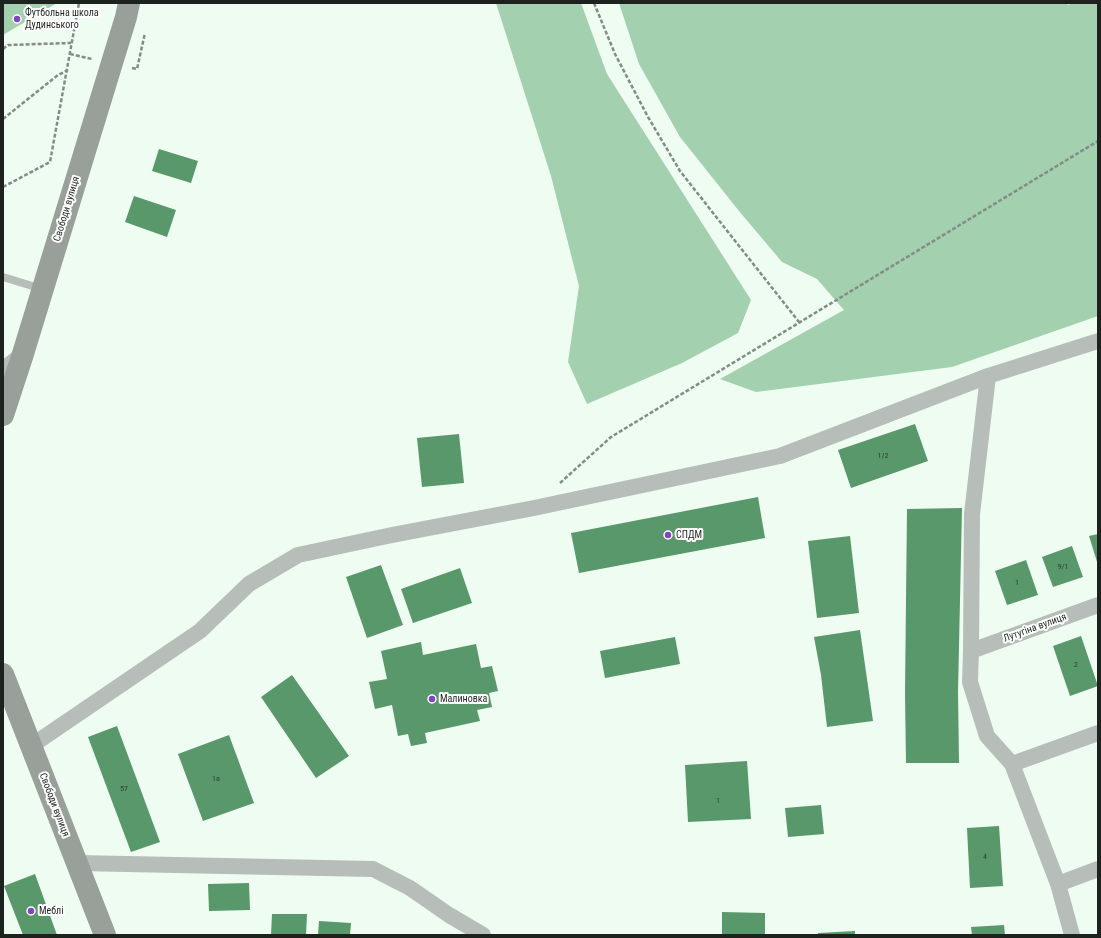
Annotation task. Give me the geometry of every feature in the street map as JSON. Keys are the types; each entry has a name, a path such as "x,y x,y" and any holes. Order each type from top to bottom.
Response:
{"main road":[{"name":"Свободи вулиця","path":"3,415 130,9"},
{"name":"Свободи вулиця","path":"3,674 105,935"}],"street":[{"path":"31,746 200,631 250,584 298,555 392,535 534,508 780,456 988,376 1098,341"},
{"path":"3,372 22,357"},
{"path":"988,376 972,514 970,682 987,736 1012,764 1058,884 1072,935"},
{"name":"Лутугіна вулиця","path":"971,651 1098,605"},
{"path":"1012,764 1098,733"},
{"path":"77,863 373,869 410,888 448,915 483,935"},
{"path":"1058,884 1098,869"}],"lane":[{"path":"3,277 43,289"}],"path":[{"path":"3,187 50,162 68,70 71,43 80,3"},
{"path":"594,3 615,54 648,117 680,171 799,322"},
{"path":"3,49 8,45 71,43"},
{"path":"3,119 58,75 68,70"},
{"path":"534,508 611,436 1098,141"}],"green space":[{"name":"Футбольна школа Дудинського","path":"3,3 57,3 3,35"},
{"path":"496,3 581,3 607,74 751,300 738,333 682,363 587,404 568,362 579,286 551,176"},
{"path":"619,3 1067,3 1068,5 1072,3 1098,3 1098,316 952,367 756,392 720,379 844,310 817,279 782,262 680,137 639,64"}],"building":[{"path":"159,149 198,161 191,183 152,171"},
{"path":"134,196 176,210 167,237 125,222"},
{"path":"915,424 928,461 851,488 838,450"},
{"path":"459,434 464,483 422,487 417,438"},
{"name":"СПДМ","path":"758,497 765,538 579,573 571,533"},
{"path":"962,508 958,692 959,763 906,763 905,693 907,509"},
{"path":"1098,534 1098,565 1089,536"},
{"path":"850,536 859,613 817,618 808,541"},
{"path":"1072,546 1083,577 1053,587 1042,557"},
{"path":"1026,560 1038,595 1007,605 995,571"},
{"path":"381,565 403,625 367,638 346,577"},
{"path":"460,568 472,603 413,623 401,589"},
{"path":"860,630 873,721 827,727 821,675 814,637"},
{"path":"1081,636 1098,686 1070,696 1053,646"},
{"path":"675,637 680,664 605,678 600,651"},
{"name":"Малиновка","path":"421,642 423,655 476,644 481,668 492,666 498,691 489,693 492,707 477,710 480,721 425,733 427,743 411,746 408,734 398,736 392,705 375,709 369,682 387,679 381,651"},
{"path":"292,675 349,756 316,778 261,697"},
{"path":"117,726 160,842 131,852 88,737"},
{"path":"229,735 254,803 203,821 178,754"},
{"path":"747,761 751,819 688,822 685,765"},
{"path":"821,805 824,834 788,837 785,808"},
{"path":"999,826 1003,886 970,888 967,828"},
{"name":"Меблі","path":"35,874 57,935 23,935 4,886"},
{"path":"249,883 250,910 209,911 208,884"},
{"path":"722,912 765,913 765,935 722,935"},
{"path":"272,914 307,914 306,935 271,935"},
{"path":"319,921 351,923 350,935 318,935"},
{"path":"1004,925 1005,935 972,935 971,927"},
{"path":"855,931 855,935 818,935 818,933"}],"place":[{"name":"Футбольна школа Дудинського","path":"17,19"},
{"name":"СПДМ","path":"668,535"},
{"name":"Малиновка","path":"432,699"},
{"name":"Меблі","path":"31,911"}]}
